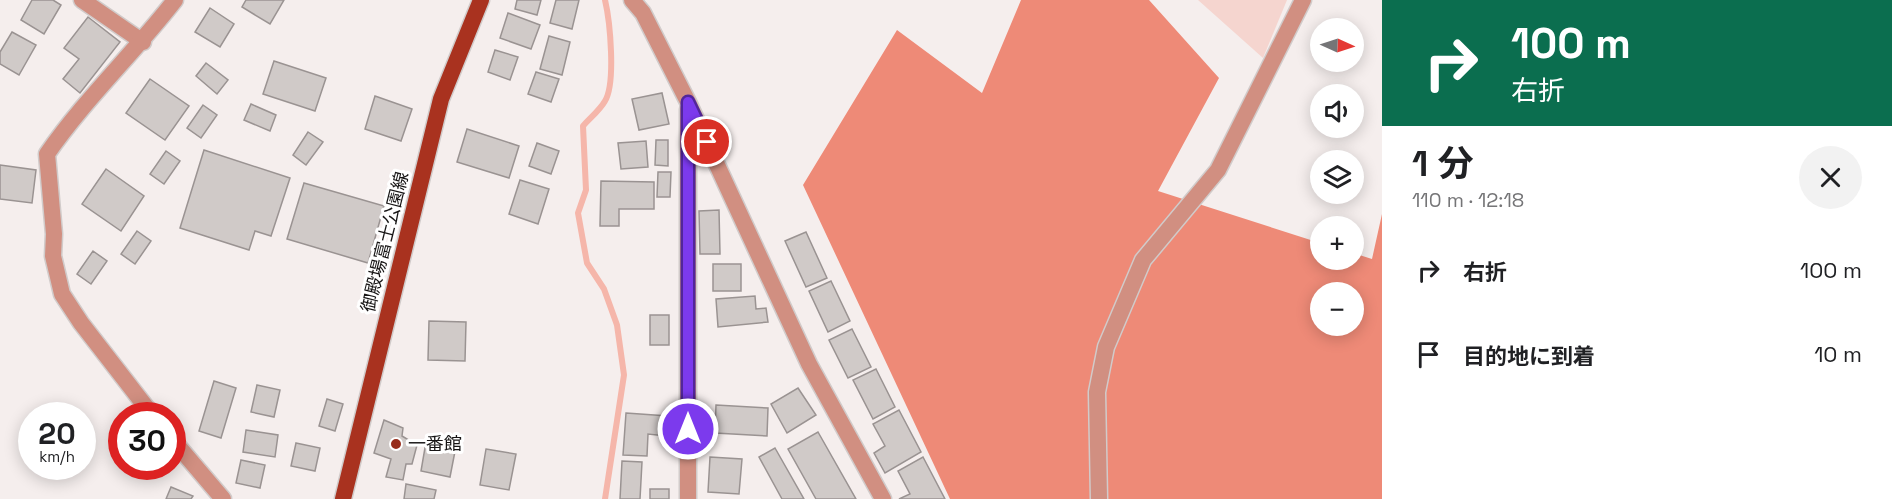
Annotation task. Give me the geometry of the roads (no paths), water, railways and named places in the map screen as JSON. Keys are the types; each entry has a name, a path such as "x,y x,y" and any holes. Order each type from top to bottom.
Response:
{"main road":[{"name":"御殿場富士公園線","path":"342,499 441,99 481,0"}],"street":[{"path":"82,0 143,42"},
{"path":"142,402 81,323 62,294 53,256 54,234 47,154 73,117 143,42 175,0"},
{"path":"632,0 643,13 688,102 810,364 883,499"},
{"path":"1099,499 1097,392 1106,347 1143,261 1218,170 1303,0"},
{"path":"688,102 688,499"},
{"path":"186,455 223,499"}],"waterway":[{"path":"605,0 610,36 610,81 605,101 583,126 586,190 578,213 587,263 604,289 617,325 624,375 605,499"}],"place":[{"name":"一番館","path":"396,444"}]}
